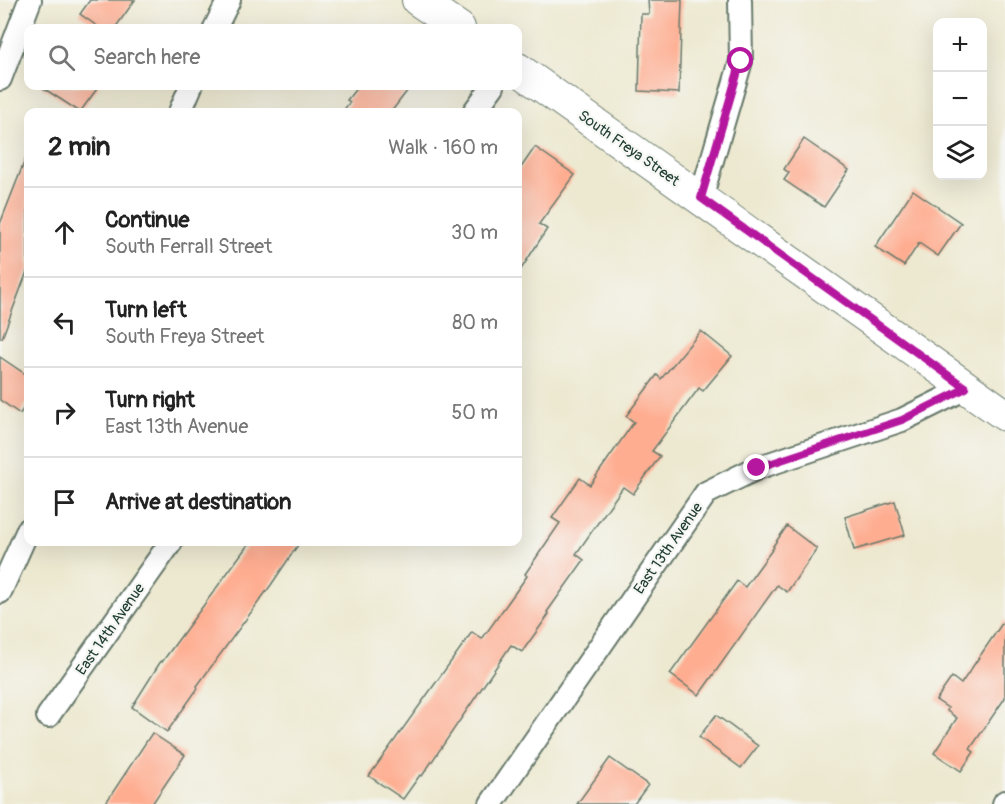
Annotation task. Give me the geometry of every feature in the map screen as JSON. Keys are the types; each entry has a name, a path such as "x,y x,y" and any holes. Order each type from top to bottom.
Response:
{"main road":[{"path":"418,0 453,24"},
{"name":"South Freya Street","path":"522,72 1005,415"}],"street":[{"path":"0,79 30,0"},
{"path":"217,24 229,0"},
{"path":"701,198 741,61 740,0"},
{"path":"182,108 189,90"},
{"path":"477,108 490,90"},
{"name":"East 13th Avenue","path":"491,804 706,493 757,468 902,420 966,388"},
{"path":"0,592 24,539"},
{"name":"East 14th Avenue","path":"48,716 168,546"}],"building":[{"path":"90,0 135,0 118,24 94,24 80,14"},
{"path":"648,0 682,0 679,93 639,91 641,14 649,14"},
{"path":"46,90 96,90 83,108 74,108"},
{"path":"355,90 408,90 394,108 345,108 350,102 347,100"},
{"path":"804,139 849,170 824,207 784,180 789,173 784,169"},
{"path":"535,147 575,175 539,224 547,229 522,268 522,166"},
{"path":"24,163 24,280 2,338 0,338 0,224"},
{"path":"913,190 961,223 938,256 919,243 904,266 875,247"},
{"path":"701,331 732,356 703,391 699,388 652,451 660,456 633,494 623,487 576,554 584,560 522,652 511,645 422,776 420,775 403,799 369,776 472,632 482,639 527,576 525,574 560,523 552,518 580,478 590,485 634,422 626,416 657,375 661,379"},
{"path":"0,357 24,373 24,408 20,414 0,400"},
{"path":"895,501 905,535 854,550 845,517"},
{"path":"787,526 817,549 787,592 777,585 699,695 670,674 737,581 745,587"},
{"path":"247,546 297,546 197,686 198,688 167,732 132,707"},
{"path":"1005,619 1005,698 970,749 974,752 961,771 934,753 957,718 936,700 952,677 961,684"},
{"path":"716,715 758,746 741,768 699,737"},
{"path":"152,733 185,755 152,804 105,804"},
{"path":"610,758 648,785 634,804 577,804"}],"route":[{"path":"741,61 701,198 966,388 902,420 757,468"}]}
